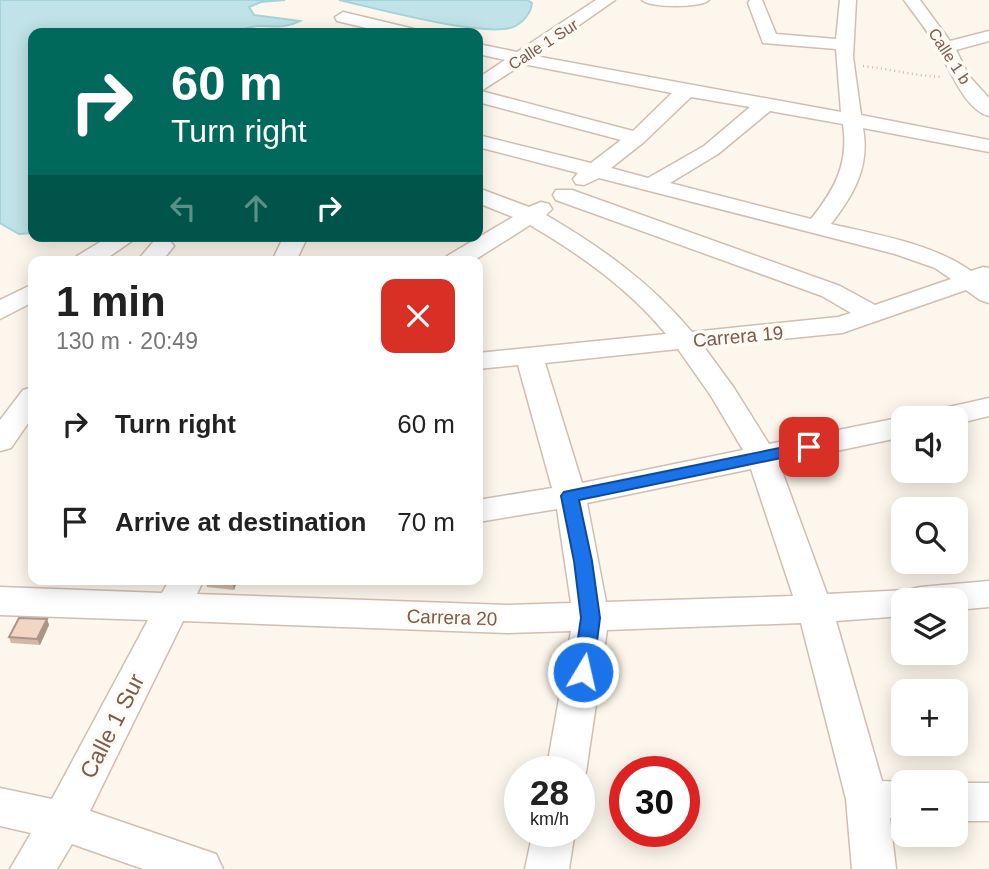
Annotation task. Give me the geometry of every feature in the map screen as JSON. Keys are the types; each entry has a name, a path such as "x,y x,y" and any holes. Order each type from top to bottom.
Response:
{"street":[{"name":"Calle 1 Sur","path":"483,83 607,0"},
{"path":"650,0 701,0"},
{"path":"817,226 839,201 852,177 857,156 845,65 848,0"},
{"name":"Calle 1 b","path":"912,0 947,47 961,78 989,110"},
{"path":"756,3 769,39 845,45"},
{"path":"343,17 388,28"},
{"path":"947,47 989,36"},
{"path":"483,50 989,146"},
{"path":"961,78 989,79"},
{"path":"464,256 564,195 637,138 687,90"},
{"path":"483,97 637,138"},
{"path":"650,186 711,150 766,104"},
{"path":"483,142 817,226 944,263 983,282"},
{"path":"564,195 831,291 872,314"},
{"path":"483,197 529,215 583,246 621,274 656,305 724,394 762,457 885,800 874,869"},
{"path":"94,256 117,242"},
{"name":"Carrera 19","path":"483,361 842,325 983,282"},
{"path":"0,311 28,295"},
{"path":"529,356 570,496 591,618 569,756"},
{"path":"968,412 989,407"},
{"path":"483,510 570,496 891,430"},
{"name":"Carrera 20","path":"0,601 59,592 179,594 507,619 815,609 891,603"},
{"name":"Calle 1 Sur","path":"32,869 63,821 179,594"},
{"path":"968,596 989,594"},
{"path":"968,802 989,802"},
{"path":"0,807 63,821 201,869"},
{"path":"547,869 551,847"}],"path":[{"path":"845,65 900,70 912,76 961,78"}],"water":[{"path":"0,0 285,0 261,2 249,7 254,15 300,21 284,26 247,28 28,28 28,233 19,234 0,223"},
{"path":"339,0 527,0 532,3 528,14 513,27 483,29 428,21"}],"building":[{"path":"19,618 47,619 37,639 9,637"}],"route":[{"path":"583,672 591,618 570,496 809,447"}]}
